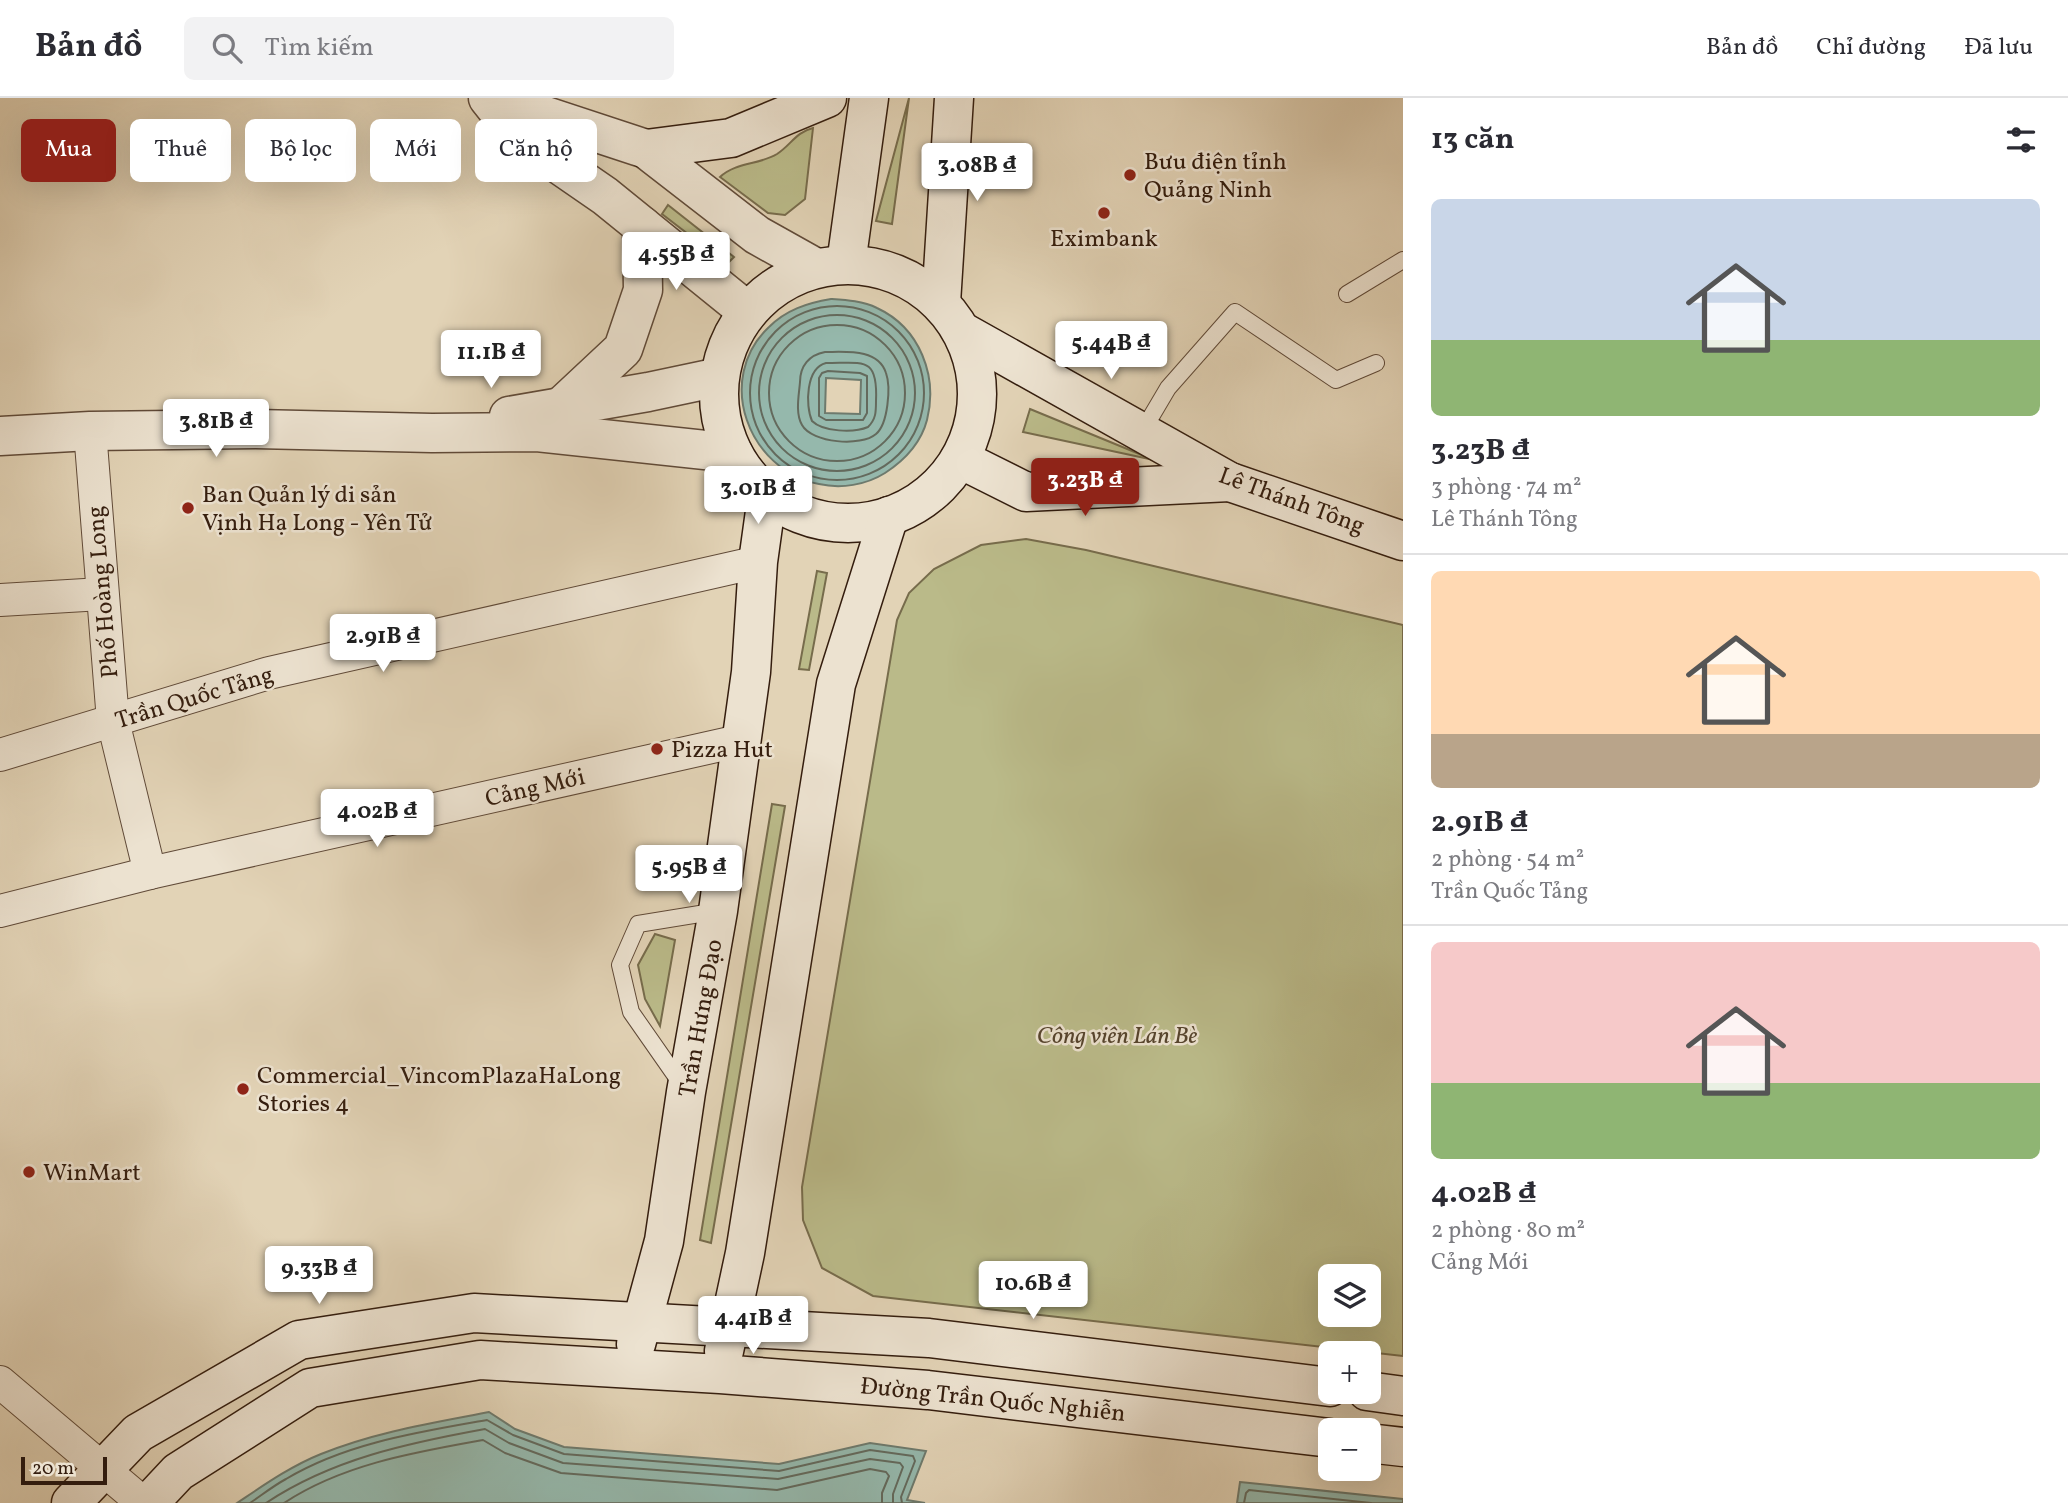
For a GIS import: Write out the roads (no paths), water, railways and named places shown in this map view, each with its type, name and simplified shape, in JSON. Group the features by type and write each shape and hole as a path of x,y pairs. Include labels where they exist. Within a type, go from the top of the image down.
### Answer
{"main road":[{"path":"489,98 646,149 757,235 831,266"},
{"path":"489,98 518,135 605,196 747,312"},
{"path":"646,149 731,138 827,98"},
{"path":"831,266 869,98"},
{"path":"831,266 790,278 747,312 734,331 724,354 719,377 718,403 723,429 733,453 744,472 766,497 793,511 831,522 860,522 889,516 918,503 942,484 960,459 972,431 978,406 978,381 972,356 952,318 954,98"},
{"path":"561,407 623,349 643,290 642,226"},
{"name":"Lê Thánh Tông","path":"831,266 873,267 898,274 921,286 952,318 1230,482 1403,541"},
{"path":"432,433 648,393 719,377"},
{"path":"0,436 90,431 256,429 432,433 537,432 733,453"},
{"path":"960,459 1026,492 1230,482"},
{"name":"Trần Hưng Đạo","path":"629,1369 664,1241 686,1092 718,911 751,672 758,562 766,497"},
{"path":"720,1374 747,1240 836,684 889,516"},
{"name":"Đường Trần Quốc Nghiễn","path":"71,1503 138,1433 299,1340 474,1312 929,1338 1318,1386"},
{"name":"Đường Trần Quốc Nghiễn","path":"149,1503 178,1472 310,1388 480,1360 928,1390 1318,1437"},
{"path":"1381,1393 1403,1396"},
{"path":"1381,1444 1403,1447"}],"street":[{"name":"Phố Hoàng Long","path":"90,431 113,721 150,873"},
{"name":"Trần Quốc Tảng","path":"0,755 270,673 758,562"},
{"path":"0,600 102,594"},
{"name":"Cảng Mới","path":"0,911 150,873 743,740"},
{"path":"0,1382 142,1503"}],"lane":[{"path":"1347,294 1403,260"},
{"path":"1142,432 1168,388 1234,312 1336,380 1376,363"},
{"path":"686,1092 631,1012 620,965 638,924 718,911"}],"water":[{"path":"831,299 860,302 892,317 915,341 927,370 930,387 927,420 916,443 905,457 885,473 853,485 819,484 794,475 774,461 757,442 747,420 742,396 744,372 752,348 769,327 805,305","holes":["826,378 861,380 860,414 825,413"]},
{"path":"489,1412 515,1429 564,1447 779,1464 870,1443 926,1451 907,1500 925,1503 237,1503 299,1464 341,1446 404,1429"},
{"path":"1240,1482 1403,1499 1403,1503 1237,1503"}],"place":[{"name":"Bưu điện tỉnh Quảng Ninh","path":"1130,175"},
{"name":"Eximbank","path":"1104,213"},
{"name":"Ban Quản lý di sản Vịnh Hạ Long - Yên Tử","path":"188,508"},
{"name":"Pizza Hut","path":"657,749"},
{"name":"Commercial_VincomPlazaHaLong Stories 4","path":"243,1089"},
{"name":"WinMart","path":"29,1172"}],"park label":[{"name":"Công viên Lán Bè","path":"1117,1035"}]}
